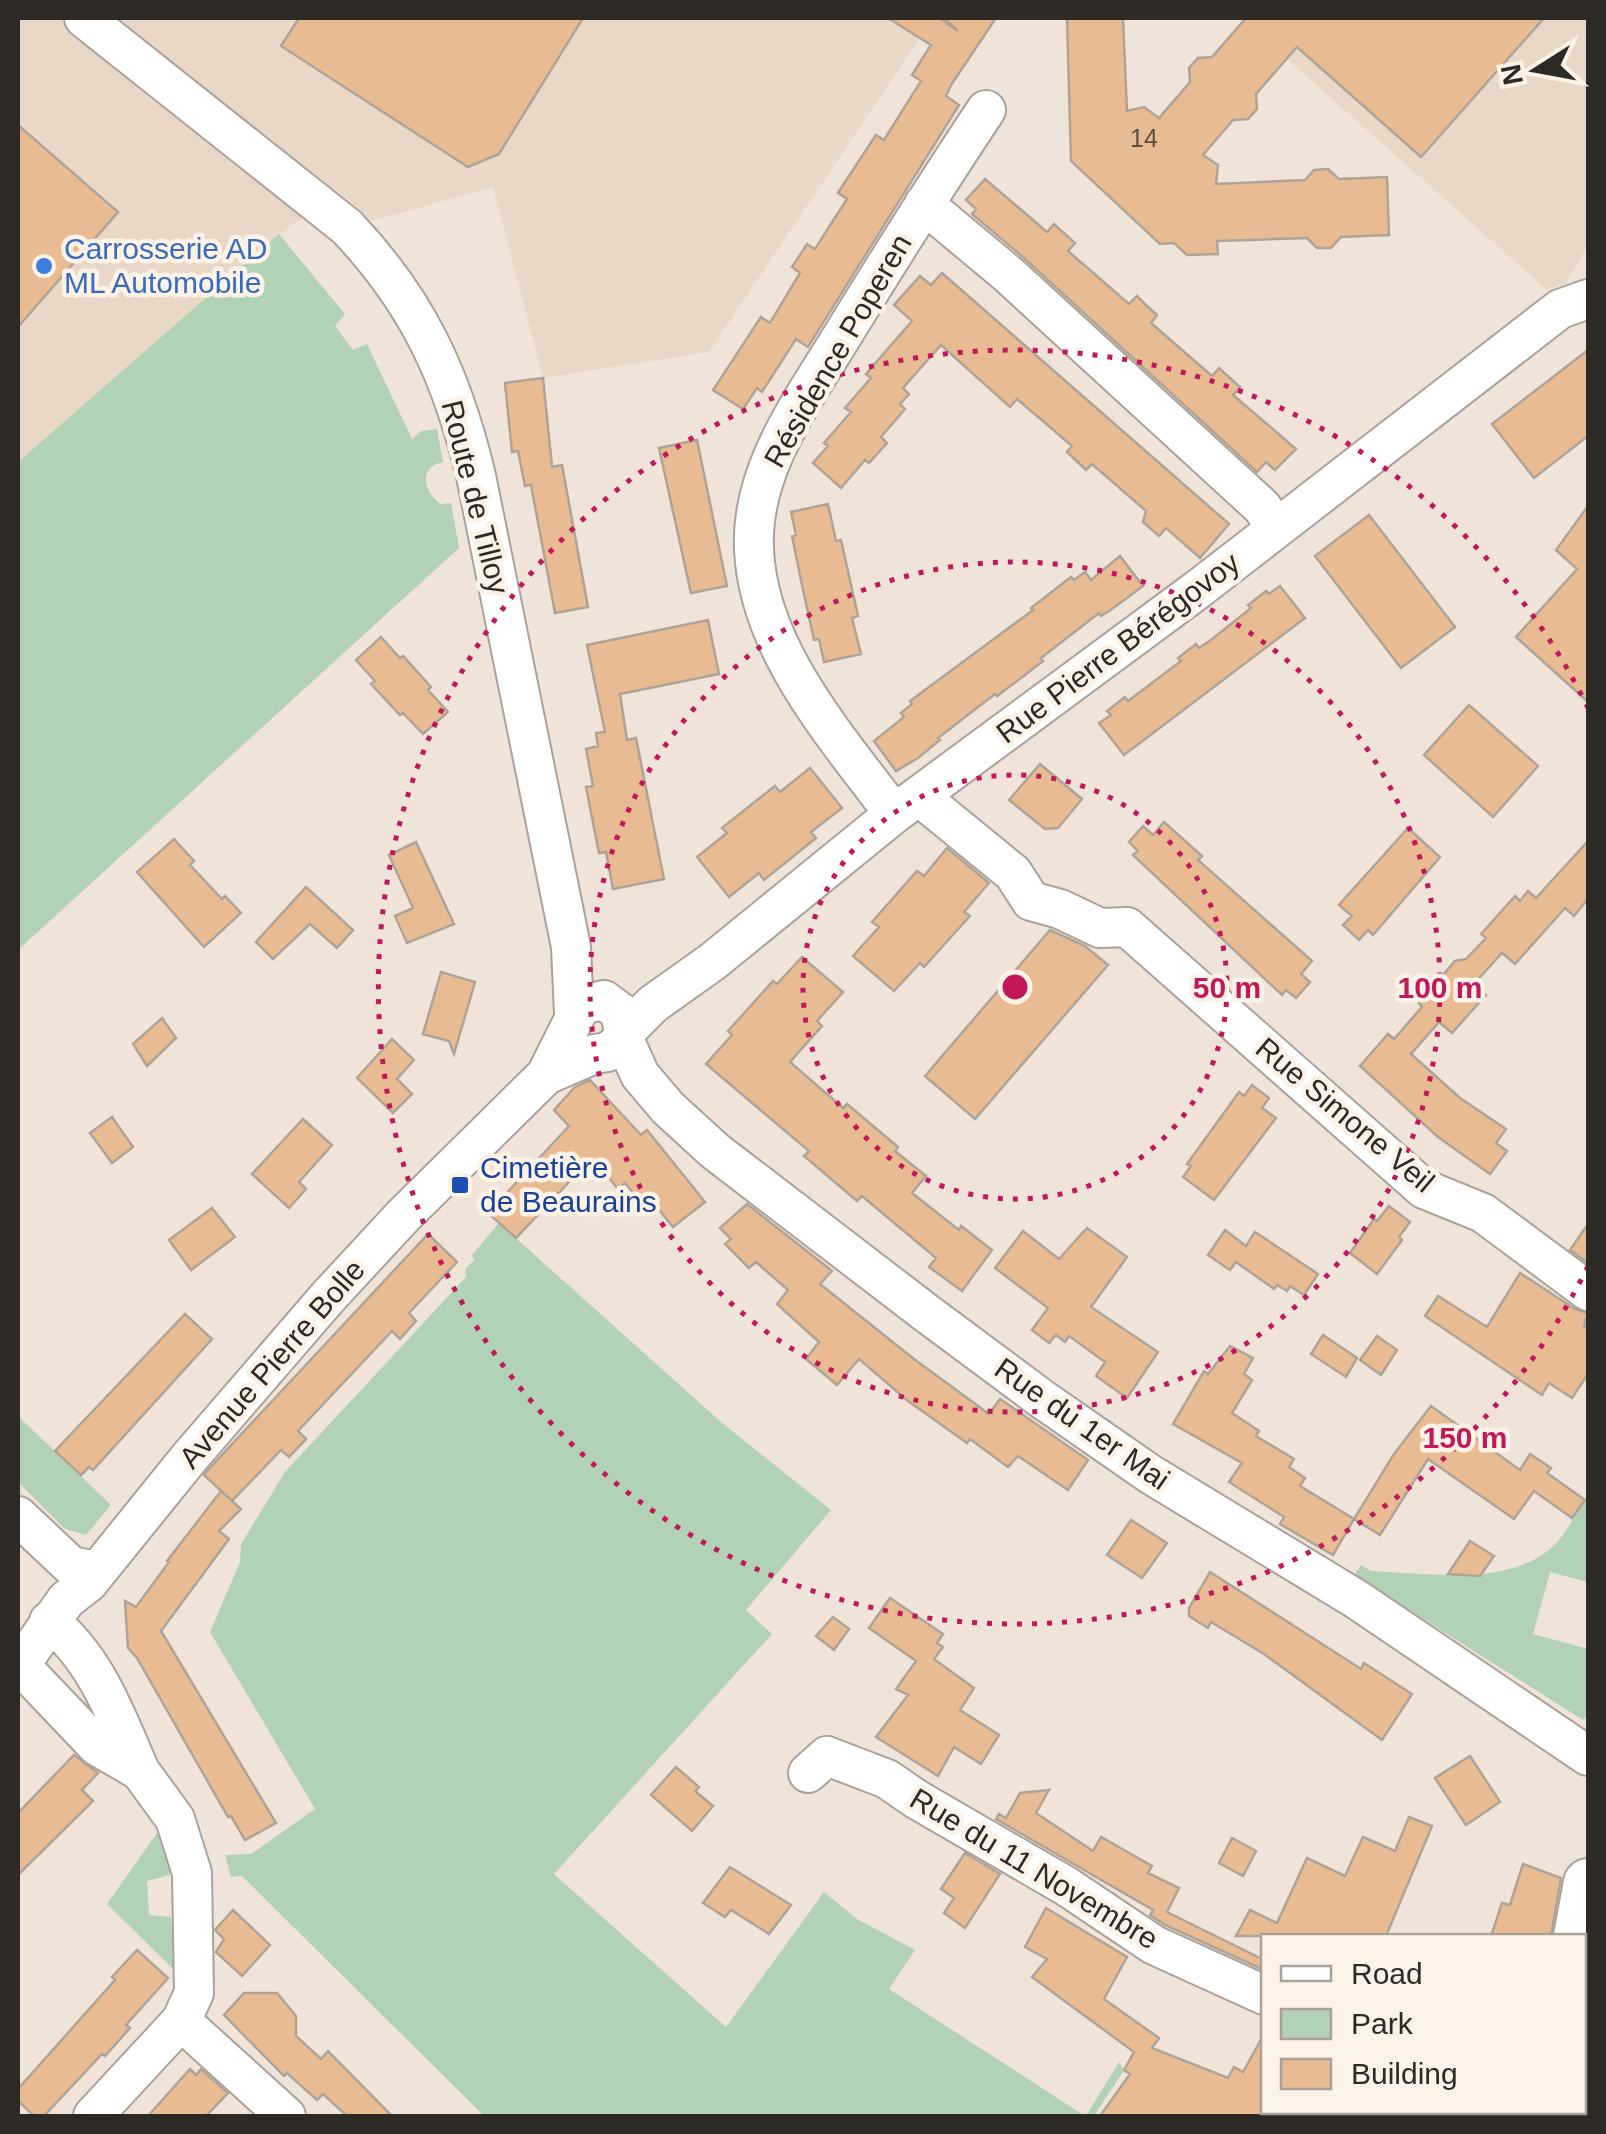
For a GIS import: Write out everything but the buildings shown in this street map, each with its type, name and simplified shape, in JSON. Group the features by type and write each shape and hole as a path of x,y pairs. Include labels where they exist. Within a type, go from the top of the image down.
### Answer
{"street":[{"name":"Route de Tilloy","path":"84,18 346,227 380,263 427,332 458,412 476,476 571,947 600,1024"},
{"name":"Résidence Poperen","path":"907,806 793,671 772,627 753,548 760,492 774,453 924,204 986,110"},
{"path":"924,204 1009,275 1262,507 1276,528"},
{"name":"Rue Pierre Bérégovoy","path":"600,1024 652,1004 712,962 907,806 1560,309 1588,299"},
{"name":"Rue Simone Veil","path":"907,806 1014,873 1031,901 1060,909 1100,928 1127,927 1424,1189 1483,1213 1588,1291"},
{"name":"Avenue Pierre Bolle","path":"22,1679 92,1577 328,1297 403,1216 600,1024"},
{"name":"Rue du 1er Mai","path":"600,1024 668,1108 715,1152 939,1323 1150,1474 1356,1599 1588,1756"},
{"path":"18,1516 72,1566 92,1577"},
{"path":"58,1629 110,1700 140,1770 176,1819 192,1873 194,1994 181,2021 93,2116"},
{"path":"22,1679 97,1746 140,1770"},
{"name":"Rue du 11 Novembre","path":"808,1773 827,1756 887,1778 1066,1886 1154,1945 1261,1994"},
{"path":"181,2021 286,2116"}],"shaded area":[{"path":"18,18 933,18 709,352 543,378 493,187 372,221 336,189 18,462"},
{"path":"1241,18 1588,18 1588,245 1566,283 1547,290"}],"green space":[{"path":"279,234 345,314 335,326 353,350 367,344 412,439 421,431 437,429 443,462 429,469 427,487 440,504 451,503 459,548 18,950 18,462"},
{"path":"499,1223 721,1422 831,1510 746,1610 772,1634 554,1874 726,2027 824,1892 857,1919 915,1950 889,1989 1085,2116 484,2116 242,1876 231,1877 225,1855 251,1854 315,1809 210,1632 240,1562 241,1544 285,1472 466,1277 465,1269 474,1260 472,1255"},
{"path":"18,1416 111,1505 86,1535 65,1529 18,1482"},
{"path":"1585,1500 1588,1582 1550,1572 1533,1634 1588,1649 1588,1716 1583,1720 1379,1591 1352,1579 1361,1565 1371,1571 1445,1575 1496,1572 1520,1566 1559,1540"},
{"path":"157,1833 166,1846 170,1875 147,1881 149,1915 171,1917 174,1970 107,1904"},
{"path":"1119,2062 1124,2070 1094,2116 1086,2116"}],"place":[{"name":"Carrosserie AD ML Automobile","path":"44,266"},
{"name":"Cimetière de Beaurains","path":"460,1185"}]}
